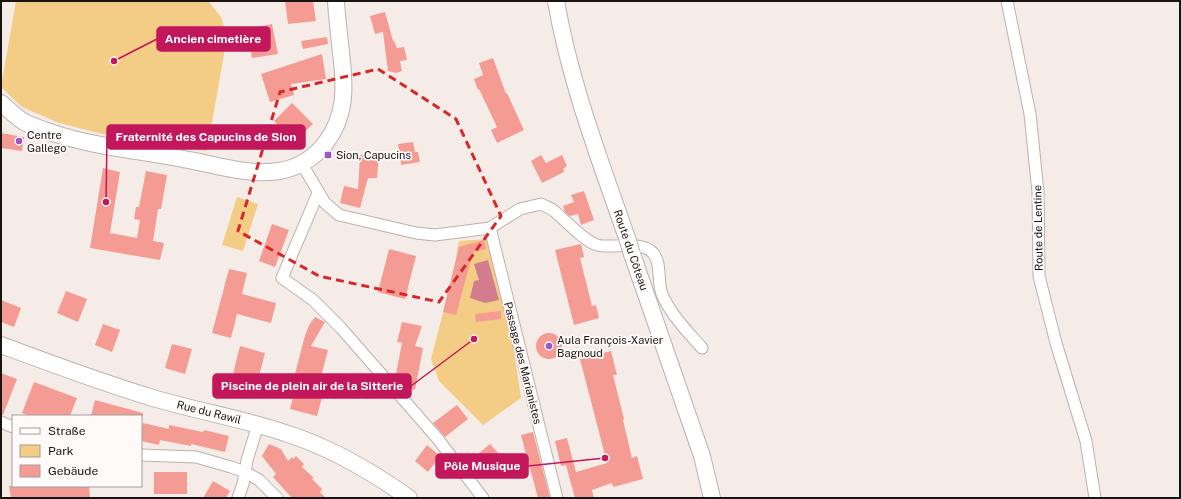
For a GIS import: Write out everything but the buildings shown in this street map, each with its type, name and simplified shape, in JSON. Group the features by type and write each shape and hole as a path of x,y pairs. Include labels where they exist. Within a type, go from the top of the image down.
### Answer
{"street":[{"path":"1,103 24,122 77,140 113,148 173,157 234,169 264,172 286,169 302,164 314,156 323,146 337,124 342,110 344,80 336,1"},
{"name":"Route du Côteau","path":"556,1 563,36 580,99 702,456 712,498"},
{"name":"Route de Lentine","path":"1007,1 1030,114 1038,192 1039,276 1056,343 1086,441 1095,498"},
{"path":"302,164 325,203 339,215 416,233 435,234 490,228 520,209 541,204 554,211 572,228 595,245 634,246 643,247 652,251 656,257 662,293 666,302 682,325 702,348"},
{"path":"318,193 282,278 313,300 341,328 437,438 483,498"},
{"name":"Passage des Marianistes","path":"490,228 557,498"},
{"name":"Rue du Rawil","path":"1,345 82,375 151,398 258,424 301,438 334,453 372,474 409,498"},
{"path":"238,498 245,472 246,460 258,424"},
{"path":"142,455 196,457 219,463 245,472 259,480 277,498"}],"highlighted area":[{"path":"378,69 456,119 501,216 439,302 319,276 238,231 280,92"}],"green space":[{"path":"16,1 209,2 221,17 227,37 207,151 115,137 59,123 22,107 1,87"},
{"path":"237,197 258,204 243,251 222,245"},
{"path":"488,239 509,318 521,398 483,425 439,381 431,359 454,271 459,241"}],"shaded area":[{"path":"488,260 499,300 485,303 470,298 474,281 479,280 474,264"}],"place":[{"name":"Ancien cimetière","path":"114,61"},
{"name":"Centre Gallego","path":"19,141"},
{"name":"Sion, Capucins","path":"328,155"},
{"name":"Fraternité des Capucins de Sion","path":"106,202"},
{"name":"Piscine de plein air de la Sitterie","path":"474,339"},
{"name":"Aula François-Xavier Bagnoud","path":"549,346"},
{"name":"Pôle Musique","path":"605,458"}]}
